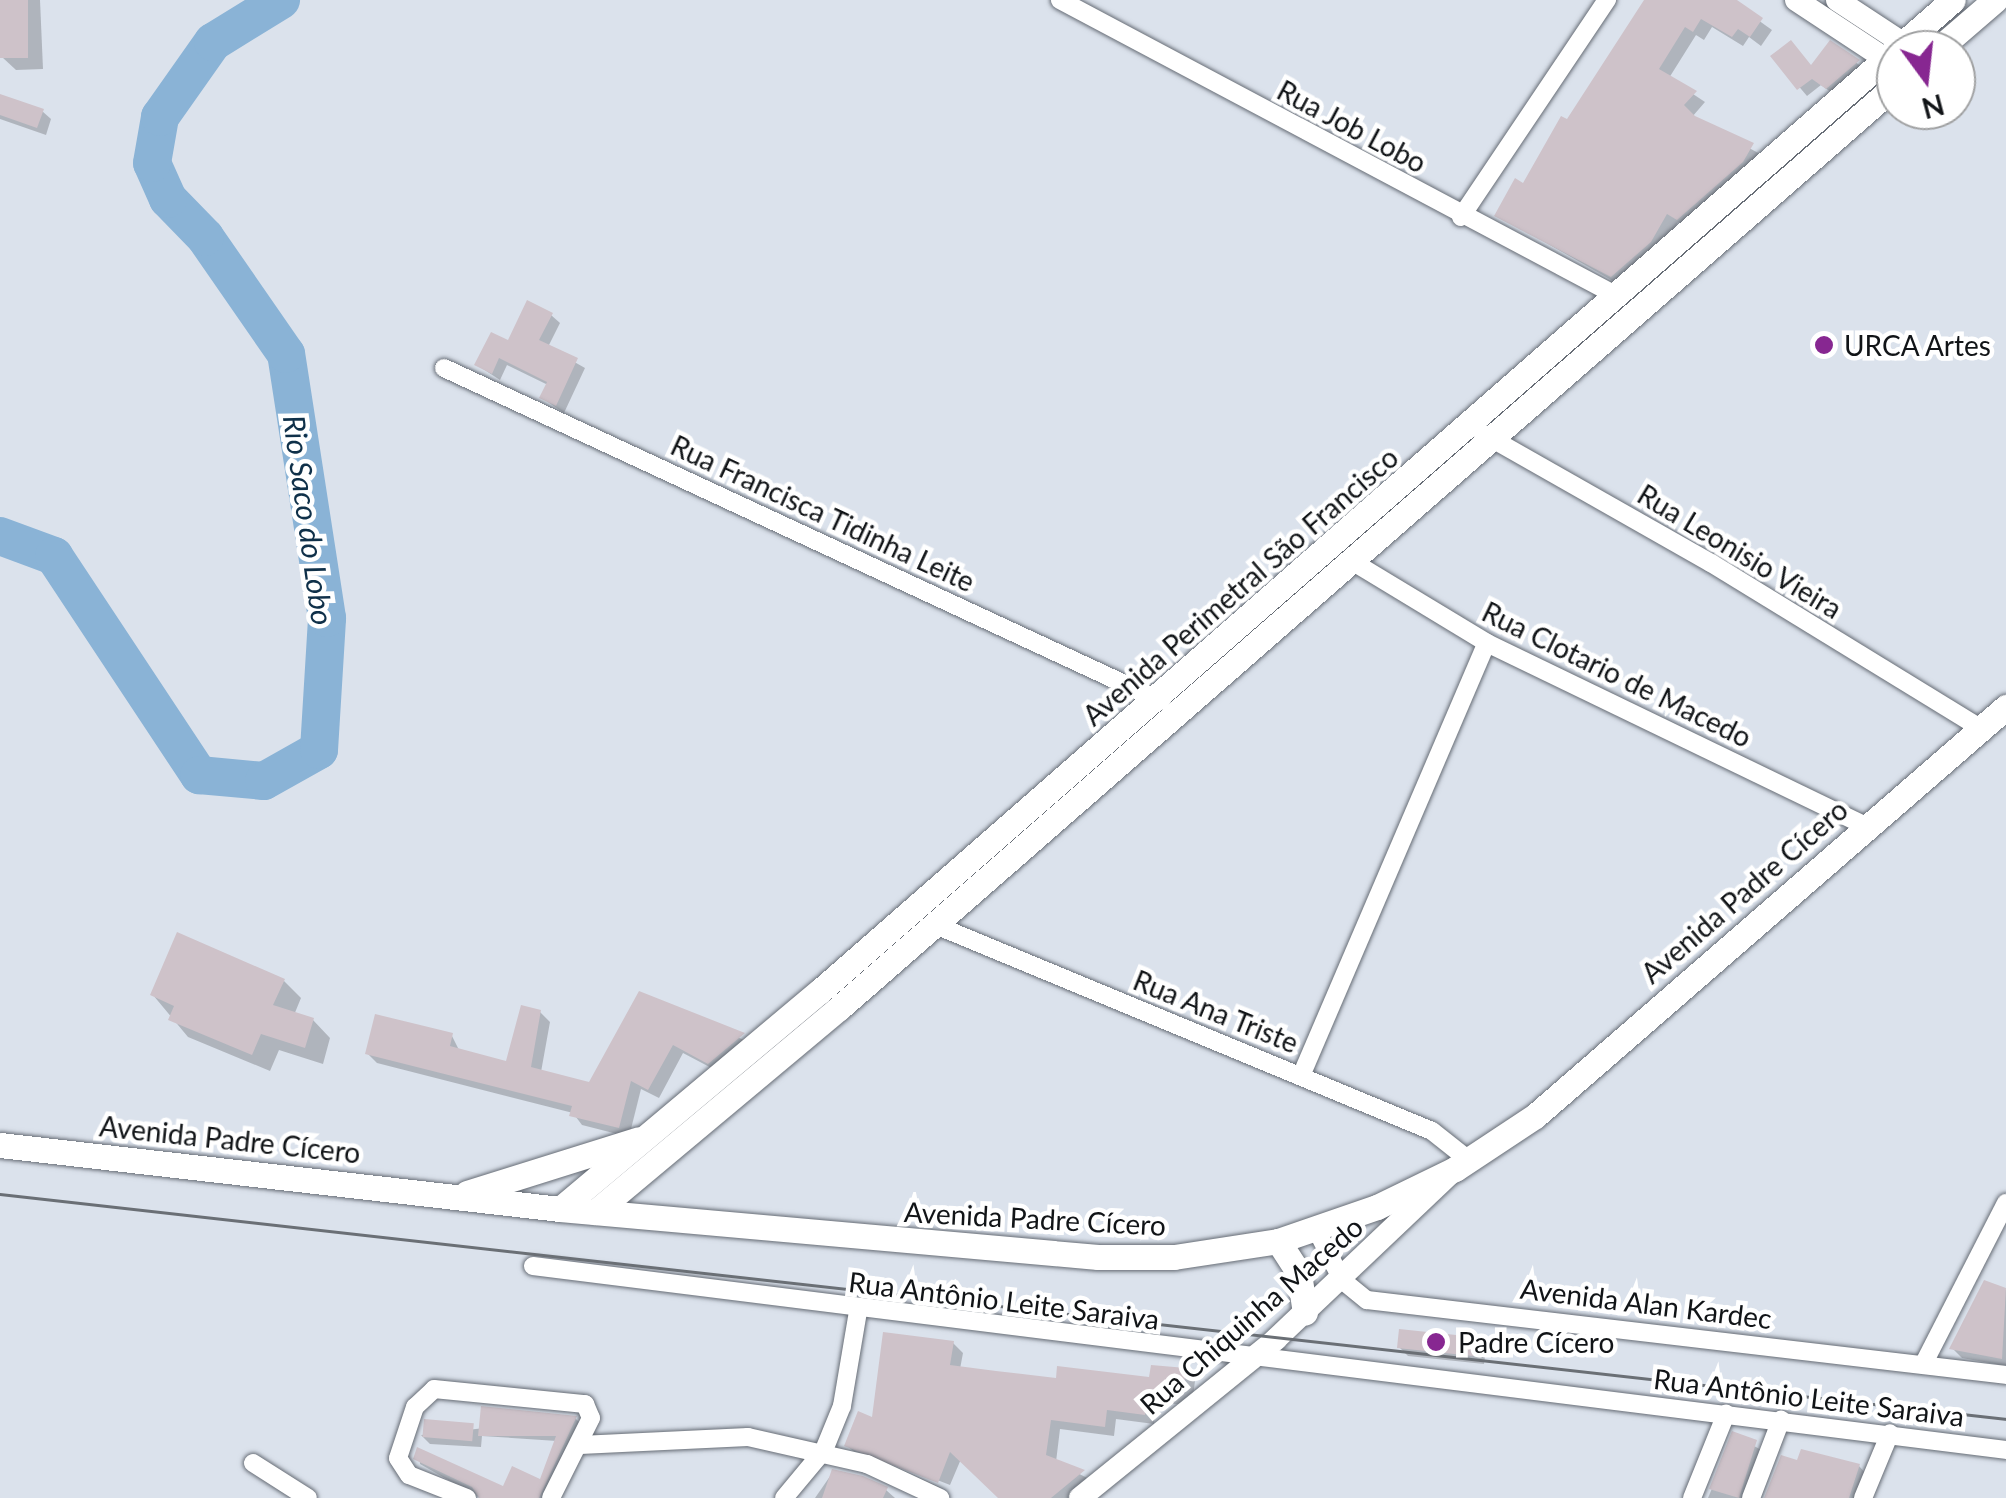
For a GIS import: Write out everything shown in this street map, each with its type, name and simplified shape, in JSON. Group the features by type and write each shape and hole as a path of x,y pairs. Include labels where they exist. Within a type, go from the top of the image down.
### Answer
{"main road":[{"name":"Avenida Perimetral São Francisco","path":"1923,30 1952,0"},
{"path":"1960,30 1995,0"},
{"name":"Avenida Perimetral São Francisco","path":"560,1209 649,1136 933,924 1167,705 1350,560 1619,297 1876,75"},
{"name":"Avenida Perimetral São Francisco","path":"595,1212 830,1000 1481,431 1876,102"},
{"name":"Avenida Padre Cícero","path":"0,1145 560,1209 1098,1257 1174,1257 1278,1241 1318,1230 1462,1165 1594,1069 1865,826 2006,707"},
{"path":"458,1196 649,1136"},
{"path":"1278,1241 1299,1272 1304,1313"}],"street":[{"name":"Rua Job Lobo","path":"1060,0 1619,297"},
{"path":"1461,216 1608,0"},
{"path":"1796,0 1876,43"},
{"path":"1837,0 1876,35"},
{"name":"Rua Francisca Tidinha Leite","path":"444,368 1167,705"},
{"name":"Rua Leonisio Vieira","path":"1481,431 1711,562 1980,728"},
{"name":"Rua Clotario de Macedo","path":"1350,560 1488,643 1865,826"},
{"path":"1302,1076 1488,643"},
{"name":"Rua Ana Triste","path":"933,924 1432,1131 1462,1165"},
{"name":"Rua Chiquinha Macedo","path":"1080,1498 1253,1358 1342,1280 1462,1165"},
{"path":"1924,1363 2006,1203"},
{"path":"1318,1230 1342,1280"},
{"name":"Rua Antônio Leite Saraiva","path":"533,1266 858,1311 2006,1450"},
{"name":"Avenida Alan Kardec","path":"1342,1280 1367,1300 2006,1375"},
{"path":"784,1498 824,1450 846,1392 858,1311"},
{"path":"467,1498 410,1475 397,1447 415,1407 434,1389 585,1404 591,1418 551,1498"},
{"path":"1692,1498 1726,1414"},
{"path":"1751,1498 1781,1420"},
{"path":"1863,1498 1890,1433"},
{"path":"580,1445 748,1437 824,1450 940,1498"},
{"path":"253,1463 308,1498"}],"building":[{"path":"0,0 28,0 28,58 0,58"},
{"path":"1644,0 1737,0 1763,18 1750,37 1738,29 1732,37 1701,19 1693,32 1685,27 1659,69 1697,91 1684,105 1695,116 1754,143 1743,162 1677,220 1667,214 1651,242 1611,277 1494,216 1515,178 1523,183 1561,116 1567,119"},
{"path":"1791,40 1811,65 1830,40 1860,60 1826,89 1812,79 1797,90 1770,56"},
{"path":"0,94 44,109 37,128 0,115"},
{"path":"527,300 553,313 539,340 578,358 556,406 539,398 547,382 499,358 492,374 474,365 491,332 508,340"},
{"path":"177,932 285,979 273,1005 314,1018 305,1048 261,1034 252,1055 168,1020 174,1006 150,995"},
{"path":"639,991 745,1033 708,1064 673,1045 648,1090 631,1081 619,1128 569,1116 572,1106 365,1054 375,1014 453,1033 450,1046 506,1061 521,1005 541,1010 531,1067 589,1082"},
{"path":"1984,1280 2006,1288 2002,1359 1949,1349"},
{"path":"1399,1329 1478,1337 1476,1356 1397,1348"},
{"path":"883,1332 954,1341 950,1365 996,1371 1056,1378 1057,1366 1149,1377 1151,1365 1186,1368 1183,1395 1147,1395 1145,1415 1107,1410 1105,1427 1051,1420 1046,1455 1085,1470 1051,1498 998,1498 950,1452 938,1483 844,1446 858,1411 872,1417"},
{"path":"481,1406 577,1416 539,1498 479,1498 472,1487 413,1459 417,1447 503,1486 512,1466 540,1479 556,1436 478,1436"},
{"path":"424,1419 474,1423 472,1441 422,1437"},
{"path":"1732,1431 1757,1440 1739,1498 1709,1489"},
{"path":"1801,1449 1860,1464 1849,1498 1764,1498 1781,1455 1797,1460"},
{"path":"832,1469 888,1487 883,1498 822,1498"}],"waterway":[{"name":"Rio Saco do Lobo","path":"0,536 54,556 199,775 264,781 319,750 327,618 286,354 205,237 168,199 152,163 160,117 213,42 281,0"}],"tram line":[{"path":"0,1194 2006,1419"}],"place":[{"name":"URCA Artes","path":"1824,345"},
{"name":"Padre Cícero","path":"1436,1342"}]}
